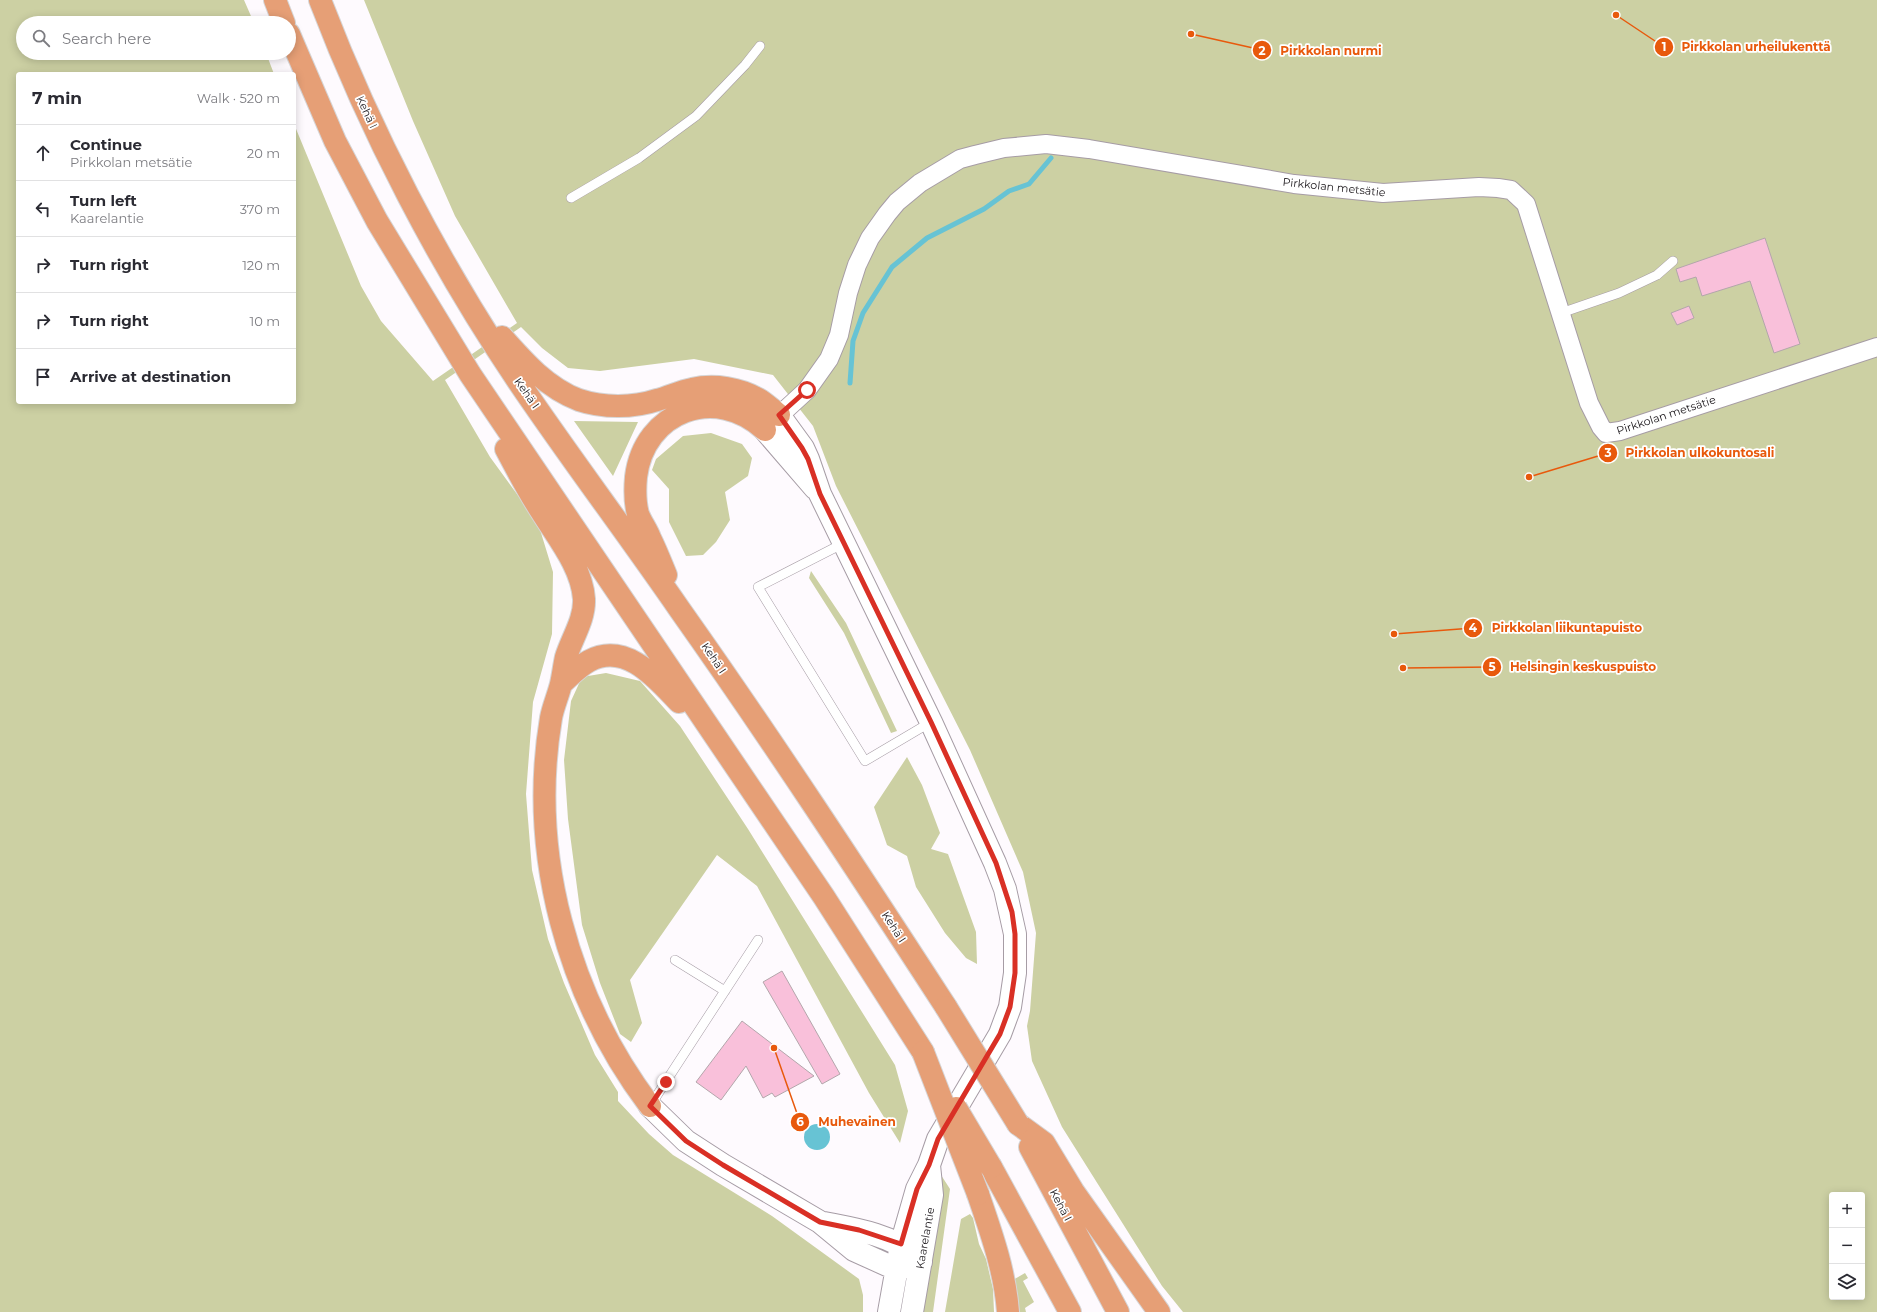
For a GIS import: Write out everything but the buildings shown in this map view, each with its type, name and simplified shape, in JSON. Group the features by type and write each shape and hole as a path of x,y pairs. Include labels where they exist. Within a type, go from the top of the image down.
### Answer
{"highway":[{"path":"275,0 281,16"},
{"name":"Kehä I","path":"320,0 338,46 372,123 412,201 465,297 517,379 618,524 680,609 862,877 946,1007 1018,1124 1118,1312"},
{"path":"296,50 335,141 366,201 470,374 824,897 923,1052 991,1167 1070,1312"},
{"path":"465,297 530,368 555,387 580,400 624,406 658,400 693,388 721,387 742,392 760,400 772,423"},
{"path":"470,374 519,475 565,549 580,581 584,600 582,616 566,658 561,684 551,718 545,783 547,854 557,911 577,972 603,1033 630,1080 650,1106"},
{"path":"680,609 638,513 636,477 641,454 649,439 670,418 684,411 701,407 718,406 734,410 754,420 772,423"},
{"path":"561,684 579,668 591,660 604,656 619,656 635,661 657,679 721,744"},
{"path":"923,1052 994,1239 1008,1312"},
{"path":"1018,1124 1044,1143 1073,1191 1159,1312"}],"main road":[{"name":"Kaarelantie","path":"772,423 806,453 820,494 845,542 931,722 996,863 1005,889 1015,934 1016,961 1010,1007 1000,1034 938,1139 929,1165 917,1189 901,1244 889,1312"},
{"path":"650,1106 686,1141 723,1165 820,1222 854,1250 896,1269 921,1262"},
{"name":"Kaarelantie","path":"912,1312 932,1195 929,1165"},
{"path":"820,1222 859,1230 901,1244 921,1262"}],"street":[{"name":"Pirkkolan metsätie","path":"772,423 807,390 829,359 839,335 848,293 857,265 877,226 897,202 920,183 960,159 989,151 1024,145 1046,144 1089,149 1294,184 1383,193 1479,187 1510,190 1526,204 1562,312 1589,404 1601,427 1606,433 1620,431 1803,369 1877,347"}],"lane":[{"path":"571,198 639,158 696,116 745,65 760,46"},
{"path":"1562,312 1619,294 1657,275 1673,261"},
{"path":"845,542 758,588 865,761 931,722"},
{"path":"650,1106 758,940"},
{"path":"675,960 725,991"}],"green space":[{"path":"0,0 244,0 251,16 16,16 16,60 269,60 273,72 16,72 16,404 296,404 296,129 361,286 381,321 433,381 517,323 455,216 413,121 364,0 1877,0 1877,1312 1183,1312 1162,1286 1062,1127 1032,1061 1027,1026 1030,1011 1036,933 1023,872 970,750 836,486 813,426 773,375 694,359 600,371 568,368 542,348 521,327 445,380 490,457 538,523 553,572 552,634 533,702 526,794 532,870 548,939 564,983 595,1055 618,1092 618,1101 649,1134 673,1155 772,1216 859,1279 863,1295 863,1312 0,1312"},
{"path":"574,421 638,422 613,476"},
{"path":"711,433 742,444 752,458 748,476 725,492 730,520 716,542 703,555 686,556 669,522 669,489 652,470 656,459 683,436"},
{"path":"811,571 846,623 897,731 891,733 844,633 809,578"},
{"path":"606,673 640,681 680,726 748,829 895,1065 908,1111 900,1143 869,1093 757,886 717,855 630,980 642,1023 631,1042 620,1034 600,983 582,925 568,819 564,760 571,701 582,677"},
{"path":"907,757 922,785 940,833 931,849 948,854 976,932 977,964 966,958 945,933 916,887 907,856 887,845 874,807"},
{"path":"941,1175 950,1189 933,1312 919,1312"},
{"path":"970,1214 973,1218 979,1244 986,1259 993,1289 994,1312 945,1312 961,1219"},
{"path":"1025,1273 1028,1278 1023,1281 1034,1302 1025,1308 1026,1312 1018,1312 1013,1280"}],"water":[{"path":"817,1124 827,1127 830,1137 827,1147 817,1150 807,1147 804,1137 807,1127"}],"waterway":[{"path":"850,383 853,341 863,313 892,267 927,238 984,209 1009,191 1029,184 1051,158"}],"place":[{"name":"Pirkkolan urheilukenttä","path":"1616,15"},
{"name":"Pirkkolan nurmi","path":"1191,34"},
{"name":"Pirkkolan ulkokuntosali","path":"1529,477"},
{"name":"Pirkkolan liikuntapuisto","path":"1394,634"},
{"name":"Helsingin keskuspuisto","path":"1403,668"},
{"name":"Muhevainen","path":"774,1048"}],"route":[{"path":"666,1082 650,1106 686,1141 723,1165 820,1222 859,1230 901,1244 917,1189 929,1165 938,1139 1000,1034 1010,1007 1015,973 1015,934 1012,912 996,863 931,722 845,542 820,494 808,459 779,415 807,390"}]}
